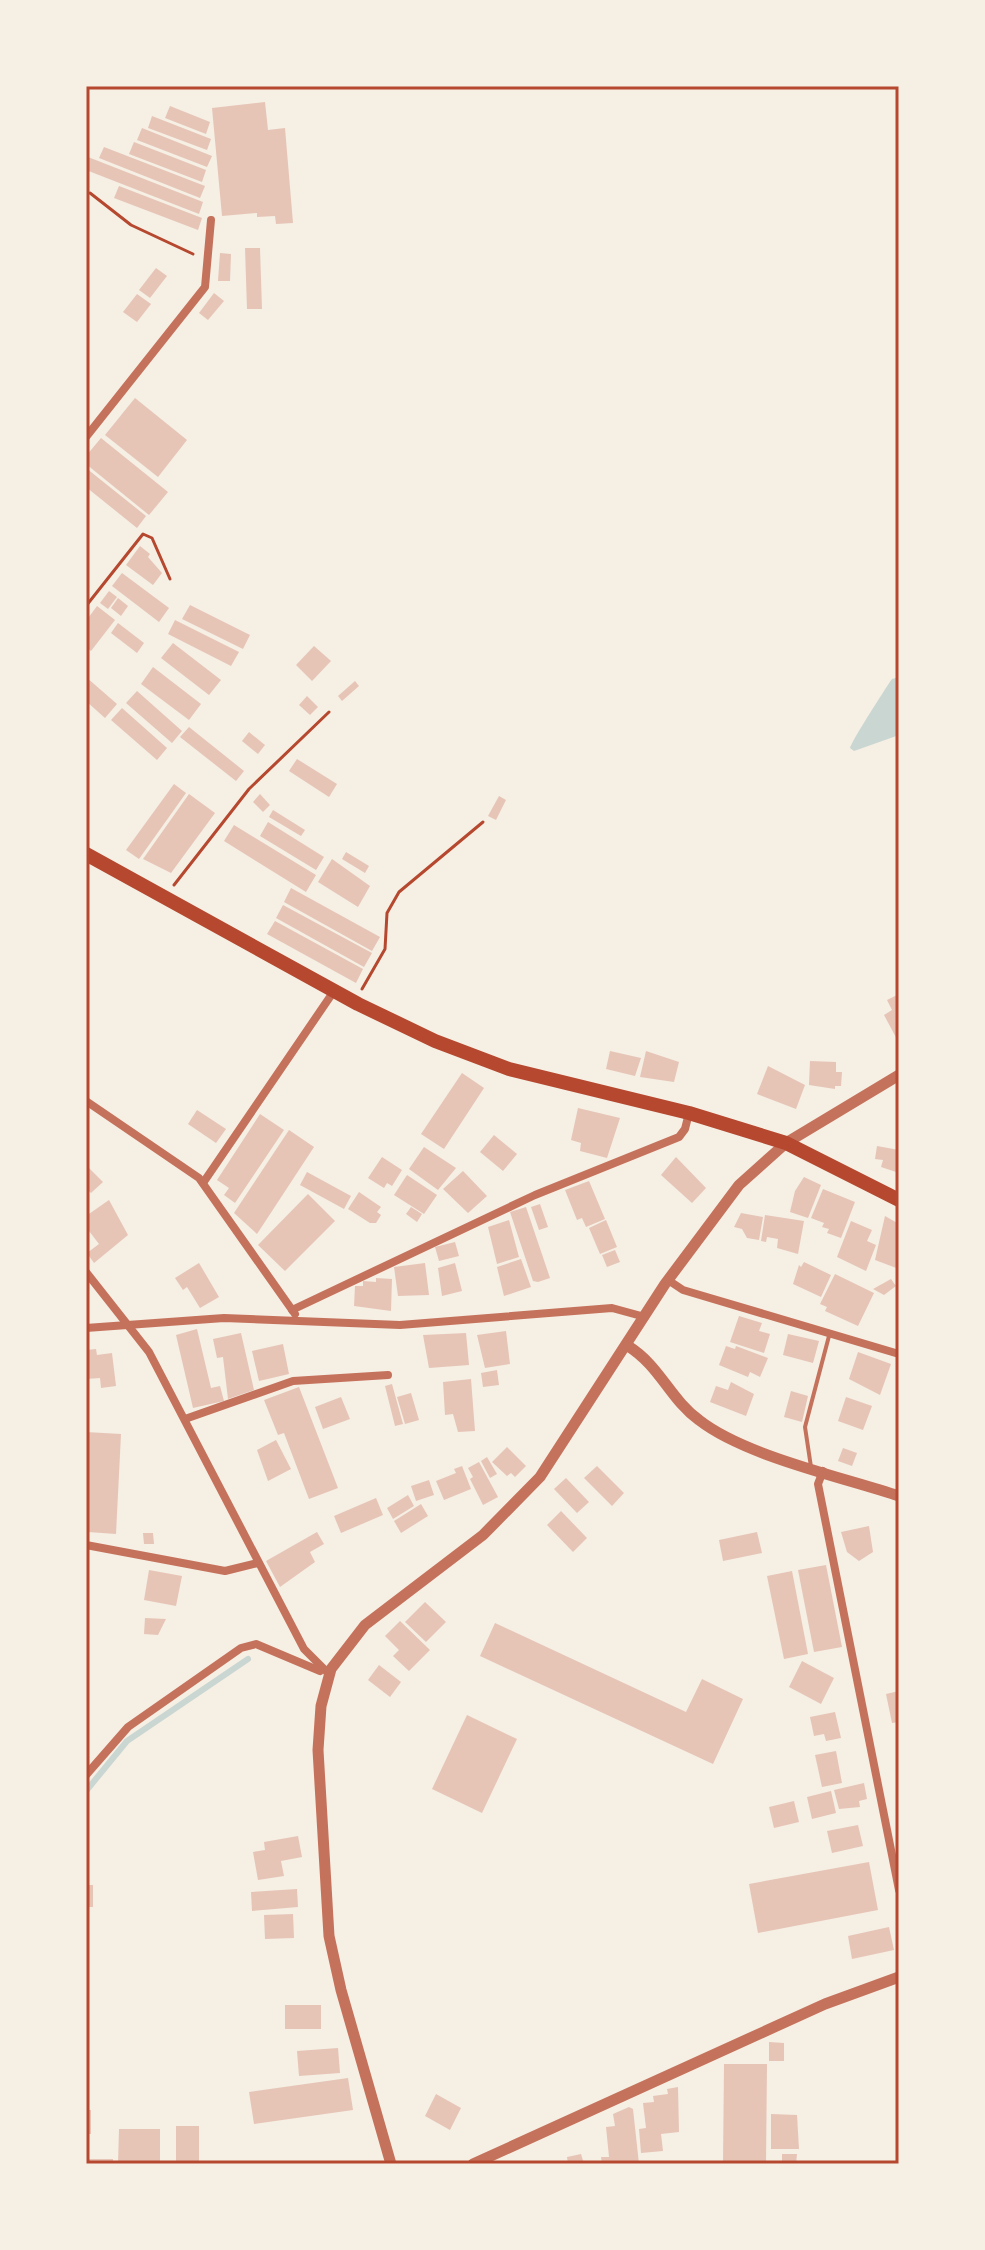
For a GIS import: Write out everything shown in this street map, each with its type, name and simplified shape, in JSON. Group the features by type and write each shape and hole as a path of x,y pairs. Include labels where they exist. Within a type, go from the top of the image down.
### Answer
{"main road":[{"path":"86,854 334,991 435,1041 509,1069 689,1113 786,1143 899,1200"}],"street":[{"path":"86,437 205,287 211,220"},
{"path":"203,1183 334,991"},
{"path":"391,2164 329,1936 318,1750 321,1706 329,1674 339,1655 365,1625 483,1535 522,1497 557,1454 668,1280 725,1200 786,1143 899,1075"},
{"path":"86,1101 203,1183 300,1321"},
{"path":"292,1310 535,1195 679,1137 683,1134 689,1113"},
{"path":"86,1272 149,1352 304,1649 329,1674"},
{"path":"668,1280 683,1290 899,1354"},
{"path":"86,1328 224,1318 400,1325 612,1308 645,1317"},
{"path":"628,1346 649,1360 698,1420 752,1448 899,1496"},
{"path":"185,1419 293,1381 388,1375"},
{"path":"817,1469 899,1890"},
{"path":"86,1545 225,1571 258,1563"},
{"path":"86,1775 128,1727 241,1648 256,1644 329,1674"},
{"path":"473,2164 825,2004 899,1977"}],"lane":[{"path":"817,1469 805,1427 829,1333"}],"path":[{"path":"90,193 131,225 209,260"},
{"path":"86,606 143,534 152,538 170,579"},
{"path":"164,898 249,789 329,712"},
{"path":"354,1001 381,958 387,913 399,892 483,822"}],"shaded area":[{"path":"899,677 899,735 854,751 850,748 862,726 892,679"}],"building":[{"path":"265,102 268,130 285,128 293,223 276,224 275,216 257,217 257,213 222,216 212,108"},
{"path":"170,106 210,122 206,134 165,118"},
{"path":"152,116 211,139 207,150 148,128"},
{"path":"142,128 212,156 207,167 137,140"},
{"path":"134,142 206,170 202,182 129,154"},
{"path":"104,147 205,186 200,198 99,158"},
{"path":"88,157 203,202 199,214 86,170"},
{"path":"119,186 202,218 198,230 114,198"},
{"path":"245,248 260,248 262,309 247,309"},
{"path":"220,253 231,254 230,281 218,281"},
{"path":"156,268 167,276 150,298 139,290"},
{"path":"214,293 224,301 208,320 199,313"},
{"path":"137,294 151,304 137,322 123,312"},
{"path":"135,398 187,440 158,477 105,435"},
{"path":"101,438 168,492 149,515 86,464 86,456"},
{"path":"86,468 146,516 137,528 86,487"},
{"path":"140,546 150,554 148,557 162,573 153,585 126,565"},
{"path":"122,573 169,608 159,622 112,586"},
{"path":"109,591 117,597 108,609 100,603"},
{"path":"118,598 128,606 121,616 111,608"},
{"path":"190,605 250,635 243,649 182,619"},
{"path":"97,606 115,620 91,651 86,647 86,621"},
{"path":"175,620 239,652 231,666 168,634"},
{"path":"118,623 144,643 137,653 111,633"},
{"path":"173,643 221,680 209,695 161,658"},
{"path":"314,646 331,661 312,681 296,665"},
{"path":"153,667 201,704 189,720 141,684"},
{"path":"86,677 117,704 105,718 86,701"},
{"path":"355,681 359,686 342,701 338,696"},
{"path":"137,691 182,731 172,743 126,703"},
{"path":"307,696 318,707 310,715 299,705"},
{"path":"122,708 167,748 157,760 111,720"},
{"path":"189,727 244,771 236,781 180,737"},
{"path":"249,732 265,745 258,754 242,741"},
{"path":"297,759 337,784 329,797 289,771"},
{"path":"174,784 186,793 139,859 126,850"},
{"path":"189,794 215,813 171,873 143,859"},
{"path":"260,794 270,805 263,812 253,802"},
{"path":"499,796 506,800 496,820 488,816"},
{"path":"273,810 305,830 301,836 269,817"},
{"path":"268,822 324,857 316,870 260,836"},
{"path":"234,825 316,875 306,892 224,841"},
{"path":"346,852 369,866 365,873 342,859"},
{"path":"332,859 370,886 358,907 318,882"},
{"path":"291,888 380,937 372,951 284,902"},
{"path":"283,905 372,953 364,967 276,918"},
{"path":"275,921 363,969 356,983 267,934"},
{"path":"899,994 899,1043 884,1015 892,1010 887,1000"},
{"path":"610,1051 641,1058 635,1076 606,1069"},
{"path":"646,1051 679,1062 674,1082 640,1077"},
{"path":"810,1061 836,1062 836,1072 842,1072 841,1086 835,1086 835,1089 809,1085"},
{"path":"768,1066 805,1085 796,1109 757,1094"},
{"path":"462,1073 484,1088 444,1149 421,1134"},
{"path":"578,1108 620,1118 607,1158 580,1151 581,1143 571,1140"},
{"path":"197,1110 226,1129 216,1143 188,1124"},
{"path":"260,1114 284,1130 235,1203 224,1195 229,1188 217,1180"},
{"path":"289,1130 314,1147 257,1234 234,1213"},
{"path":"494,1135 517,1154 503,1171 480,1152"},
{"path":"877,1146 899,1150 899,1173 881,1167 883,1160 875,1159"},
{"path":"424,1147 456,1168 438,1190 409,1169"},
{"path":"382,1157 402,1170 392,1186 387,1183 384,1188 368,1178"},
{"path":"676,1157 706,1188 692,1203 661,1175"},
{"path":"86,1165 103,1182 91,1193 86,1189"},
{"path":"463,1171 487,1196 468,1213 443,1189"},
{"path":"307,1172 351,1196 344,1209 300,1185"},
{"path":"407,1175 437,1195 424,1214 394,1195"},
{"path":"804,1177 821,1185 808,1218 790,1212 795,1191"},
{"path":"589,1181 605,1219 586,1227 582,1218 577,1220 565,1190"},
{"path":"823,1189 855,1202 841,1238 827,1233 829,1229 822,1227 824,1223 811,1218"},
{"path":"359,1192 381,1207 376,1223 370,1223 348,1209"},
{"path":"308,1194 335,1221 285,1271 258,1245"},
{"path":"109,1200 128,1235 94,1263 87,1253 99,1244 86,1227 86,1216"},
{"path":"540,1204 548,1227 539,1230 531,1207"},
{"path":"411,1207 422,1214 417,1222 406,1214"},
{"path":"526,1207 550,1278 538,1282 533,1281 510,1212"},
{"path":"741,1213 763,1217 759,1240 747,1238 742,1229 734,1227"},
{"path":"765,1215 804,1221 798,1254 777,1248 778,1239 767,1237 766,1242 761,1241"},
{"path":"885,1216 899,1224 899,1269 875,1260"},
{"path":"509,1220 519,1257 497,1264 488,1227"},
{"path":"606,1220 617,1247 600,1254 589,1228"},
{"path":"851,1221 872,1230 867,1241 876,1245 866,1271 837,1257"},
{"path":"455,1242 459,1256 439,1261 435,1247"},
{"path":"615,1250 620,1262 607,1267 602,1255"},
{"path":"521,1259 531,1287 504,1296 497,1267"},
{"path":"804,1262 831,1275 821,1297 793,1284 799,1265 801,1267"},
{"path":"199,1263 219,1297 200,1308 187,1287 183,1290 175,1278"},
{"path":"425,1263 429,1295 398,1296 394,1267"},
{"path":"455,1263 462,1291 442,1296 438,1268"},
{"path":"835,1274 874,1293 858,1326 825,1311 827,1307 820,1304"},
{"path":"376,1278 392,1279 391,1311 354,1306 355,1286 363,1286 363,1281 376,1282"},
{"path":"891,1279 896,1286 884,1295 873,1289"},
{"path":"739,1316 762,1323 759,1331 770,1334 764,1353 730,1342"},
{"path":"197,1329 211,1388 220,1386 224,1401 193,1408 176,1335"},
{"path":"506,1331 510,1364 485,1368 477,1335"},
{"path":"241,1333 254,1390 228,1399 223,1357 217,1358 213,1339"},
{"path":"466,1333 469,1365 429,1368 423,1335"},
{"path":"788,1334 819,1341 813,1363 783,1355"},
{"path":"283,1344 289,1374 259,1381 252,1351"},
{"path":"726,1346 735,1349 736,1346 768,1358 760,1377 750,1372 748,1377 719,1365"},
{"path":"96,1349 97,1355 112,1353 116,1386 101,1388 100,1378 86,1379 86,1350"},
{"path":"858,1352 891,1364 880,1395 849,1379"},
{"path":"497,1370 499,1385 483,1387 481,1373"},
{"path":"471,1379 475,1431 458,1432 453,1414 445,1415 443,1382"},
{"path":"731,1382 754,1394 746,1416 710,1402 716,1386 728,1390"},
{"path":"392,1384 403,1424 395,1426 385,1386"},
{"path":"299,1387 338,1488 309,1499 284,1433 278,1435 264,1400"},
{"path":"791,1391 808,1396 802,1422 784,1417"},
{"path":"411,1393 419,1420 405,1424 397,1397"},
{"path":"341,1397 350,1419 323,1429 315,1407"},
{"path":"846,1397 872,1406 863,1430 838,1421"},
{"path":"86,1432 121,1434 116,1534 88,1532"},
{"path":"276,1440 291,1469 268,1481 257,1450"},
{"path":"507,1447 526,1466 515,1477 511,1473 507,1476 492,1462"},
{"path":"843,1448 857,1453 852,1466 838,1461"},
{"path":"487,1457 497,1474 490,1478 481,1461"},
{"path":"479,1462 498,1497 483,1505 468,1468"},
{"path":"462,1466 471,1489 444,1500 436,1481 456,1473 454,1469"},
{"path":"597,1466 624,1493 612,1506 584,1478"},
{"path":"566,1478 589,1502 577,1513 554,1489"},
{"path":"429,1480 434,1495 416,1501 411,1486"},
{"path":"408,1495 414,1506 393,1519 387,1508"},
{"path":"376,1498 383,1515 341,1533 334,1516"},
{"path":"421,1504 428,1516 401,1533 394,1521"},
{"path":"561,1511 587,1538 573,1552 547,1525"},
{"path":"869,1526 873,1552 859,1561 847,1552 841,1532"},
{"path":"317,1532 324,1544 310,1552 315,1562 280,1587 266,1561"},
{"path":"757,1532 762,1553 723,1561 719,1540"},
{"path":"143,1533 153,1533 154,1544 144,1544"},
{"path":"826,1565 842,1647 814,1652 798,1570"},
{"path":"149,1570 182,1576 176,1606 144,1600"},
{"path":"792,1571 808,1654 784,1659 767,1576"},
{"path":"425,1602 446,1622 426,1642 405,1622"},
{"path":"145,1618 166,1619 158,1635 144,1634"},
{"path":"400,1621 430,1650 409,1671 393,1656 399,1650 385,1636"},
{"path":"495,1623 686,1712 702,1679 743,1699 713,1764 480,1656"},
{"path":"802,1661 834,1678 821,1704 789,1687"},
{"path":"379,1665 401,1682 390,1697 368,1680"},
{"path":"899,1691 899,1722 892,1723 886,1694"},
{"path":"835,1712 841,1738 826,1741 824,1734 814,1736 810,1717"},
{"path":"467,1715 517,1739 482,1813 432,1789"},
{"path":"836,1751 842,1783 822,1787 815,1755"},
{"path":"864,1783 867,1799 859,1801 860,1807 839,1809 834,1790"},
{"path":"831,1791 836,1813 812,1819 807,1797"},
{"path":"794,1801 799,1822 774,1828 769,1807"},
{"path":"858,1825 863,1846 832,1853 827,1831"},
{"path":"298,1836 302,1857 281,1861 284,1876 258,1880 253,1852 265,1850 264,1842"},
{"path":"869,1862 878,1910 758,1933 749,1884"},
{"path":"86,1885 93,1885 93,1907 86,1907"},
{"path":"297,1889 298,1907 252,1911 251,1892"},
{"path":"293,1914 294,1938 265,1939 264,1915"},
{"path":"889,1927 894,1950 852,1959 848,1936"},
{"path":"285,2005 321,2005 321,2029 285,2029"},
{"path":"769,2042 784,2043 784,2061 769,2061"},
{"path":"338,2048 340,2073 299,2076 297,2051"},
{"path":"724,2064 767,2064 766,2164 723,2164"},
{"path":"348,2078 353,2110 254,2124 249,2092"},
{"path":"678,2087 679,2132 661,2134 663,2151 641,2153 639,2129 646,2128 643,2103 654,2102 653,2096 668,2094 667,2089"},
{"path":"436,2094 461,2108 450,2130 425,2116"},
{"path":"629,2107 633,2109 639,2164 602,2164 601,2157 609,2157 606,2127 615,2126 613,2114"},
{"path":"86,2110 91,2110 91,2134 86,2134"},
{"path":"771,2114 797,2115 799,2149 771,2149"},
{"path":"176,2126 199,2126 199,2164 176,2164"},
{"path":"119,2129 160,2129 160,2164 118,2164"},
{"path":"581,2154 584,2164 568,2164 567,2157"},
{"path":"782,2154 797,2154 796,2164 782,2164"},
{"path":"86,2159 113,2159 113,2164 86,2164"}],"waterway":[{"path":"86,1791 127,1741 248,1659"}]}
